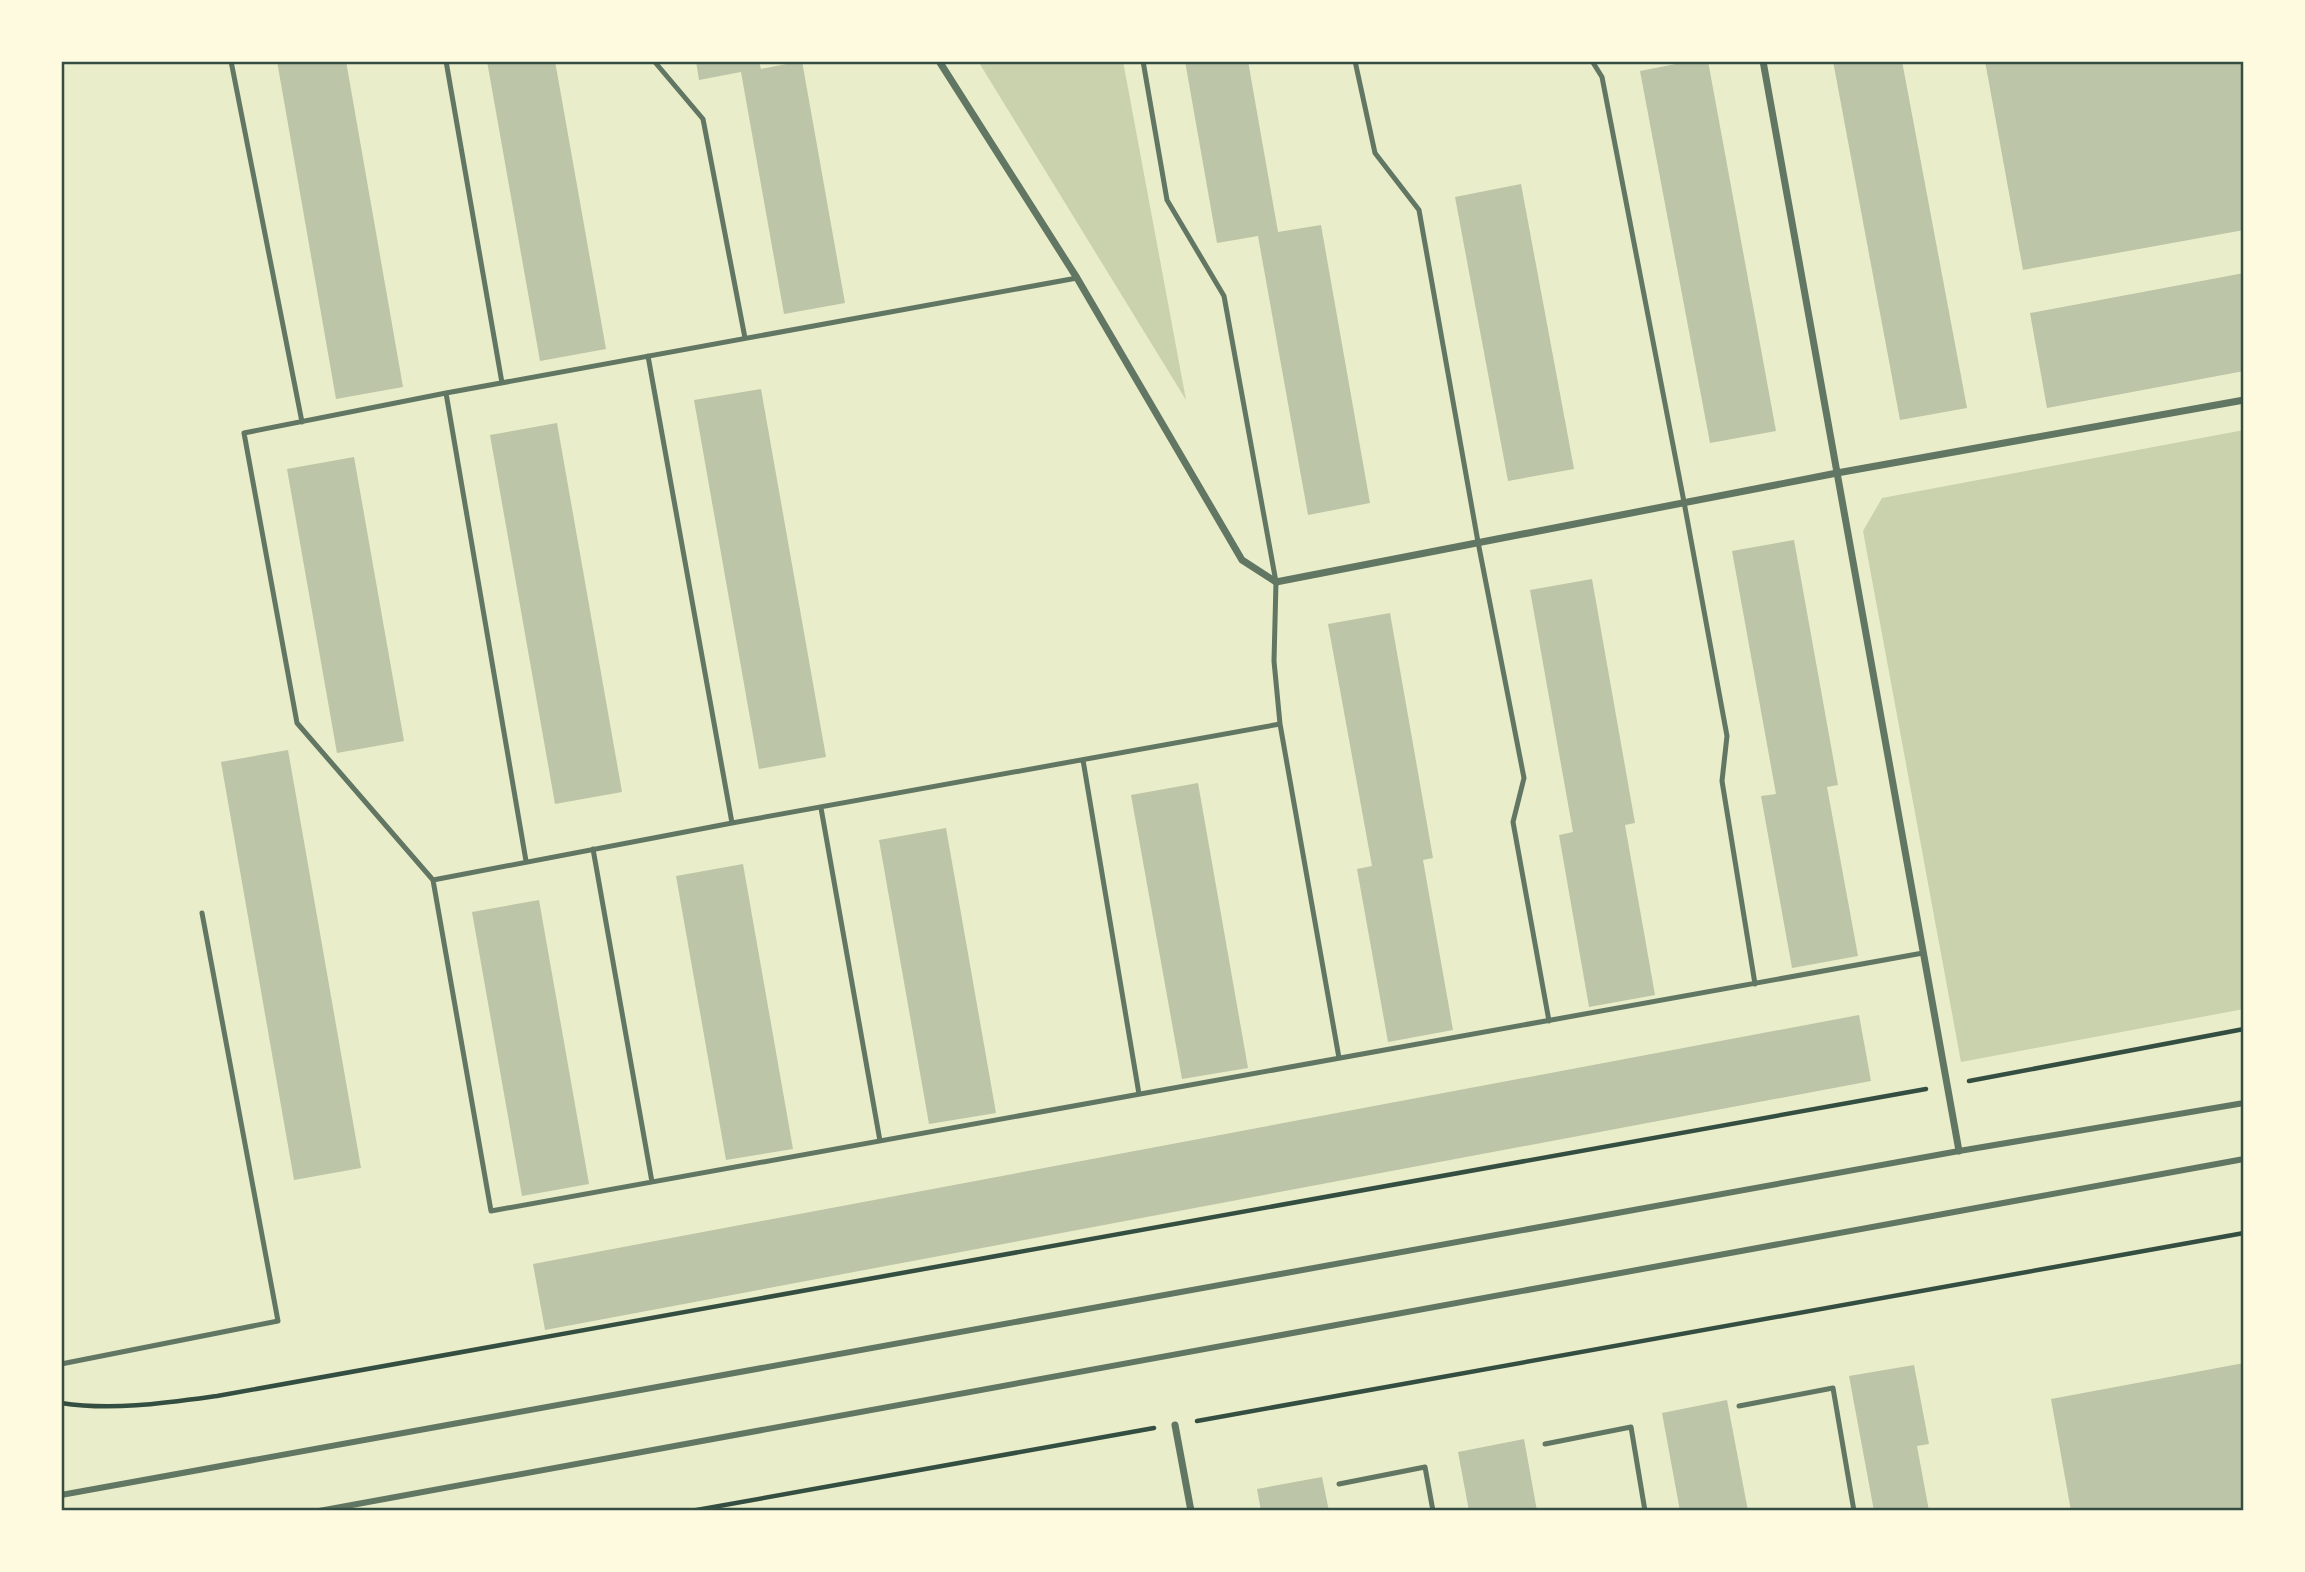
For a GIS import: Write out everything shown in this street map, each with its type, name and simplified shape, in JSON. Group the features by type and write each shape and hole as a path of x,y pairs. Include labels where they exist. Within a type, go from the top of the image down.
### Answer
{"street":[{"path":"939,61 1077,278 1242,560 1276,582 1837,473 2244,400"},
{"path":"1763,61 1959,1151"},
{"path":"61,1495 1959,1151 2244,1103"},
{"path":"318,1511 2244,1159"},
{"path":"1175,1425 1191,1511"}],"lane":[{"path":"231,61 302,422"},
{"path":"446,61 502,383"},
{"path":"654,61 703,119 745,338"},
{"path":"1143,61 1167,200 1224,296 1276,582 1274,661 1280,724 1339,1058"},
{"path":"1355,61 1375,153 1419,210 1478,542 1524,778 1513,822 1549,1020"},
{"path":"1592,61 1602,77 1727,737 1722,781 1755,984"},
{"path":"1077,278 446,393 243,433 297,723 433,880 491,1211 1923,954"},
{"path":"648,356 732,823"},
{"path":"446,393 526,861"},
{"path":"433,880 1280,724"},
{"path":"1083,760 1139,1094"},
{"path":"821,808 880,1141"},
{"path":"593,849 652,1182"},
{"path":"61,1364 278,1321 202,914"},
{"path":"1739,1406 1833,1388 1854,1511"},
{"path":"1545,1444 1631,1427 1645,1511"},
{"path":"1339,1484 1425,1467 1433,1511"}],"path":[{"path":"61,1403 78,1406 160,1404 217,1396 1947,1085 2244,1029"},
{"path":"691,1511 2244,1233"}],"green space":[{"path":"978,61 1123,61 1186,400"},
{"path":"2244,430 2244,1009 1961,1062 1863,531 1882,498"}],"building":[{"path":"277,61 346,61 403,387 336,399"},
{"path":"487,61 555,61 606,349 540,361"},
{"path":"696,61 759,61 761,69 802,61 845,303 784,314 741,72 699,80"},
{"path":"1185,61 1248,61 1278,232 1321,225 1370,503 1308,515 1258,236 1217,243"},
{"path":"1691,61 1708,61 1776,431 1710,443 1640,71"},
{"path":"1833,61 1902,61 1967,408 1900,420"},
{"path":"1985,61 2244,61 2244,230 2023,270"},
{"path":"1521,184 1574,469 1508,481 1455,197"},
{"path":"2244,273 2244,371 2047,408 2030,313"},
{"path":"761,389 826,757 759,769 694,400"},
{"path":"557,423 622,792 555,804 490,435"},
{"path":"354,457 404,741 337,753 287,469"},
{"path":"1794,540 1838,785 1827,787 1858,956 1792,968 1761,796 1776,794 1732,551"},
{"path":"1592,579 1635,823 1625,825 1655,995 1589,1007 1559,835 1573,832 1530,590"},
{"path":"1390,613 1433,858 1423,860 1453,1030 1388,1042 1357,869 1372,866 1328,624"},
{"path":"288,750 361,1168 294,1180 221,762"},
{"path":"1198,783 1248,1068 1182,1079 1131,795"},
{"path":"946,828 996,1113 929,1124 879,840"},
{"path":"743,864 793,1149 726,1160 676,876"},
{"path":"539,900 589,1184 522,1196 472,912"},
{"path":"1859,1015 1871,1081 545,1330 533,1264"},
{"path":"2244,1363 2244,1511 2071,1511 2051,1399"},
{"path":"1914,1365 1929,1444 1917,1446 1929,1511 1874,1511 1849,1376"},
{"path":"1727,1400 1748,1511 1680,1511 1662,1413"},
{"path":"1524,1439 1537,1511 1469,1511 1458,1452"},
{"path":"1322,1477 1329,1511 1261,1511 1257,1489"}]}
